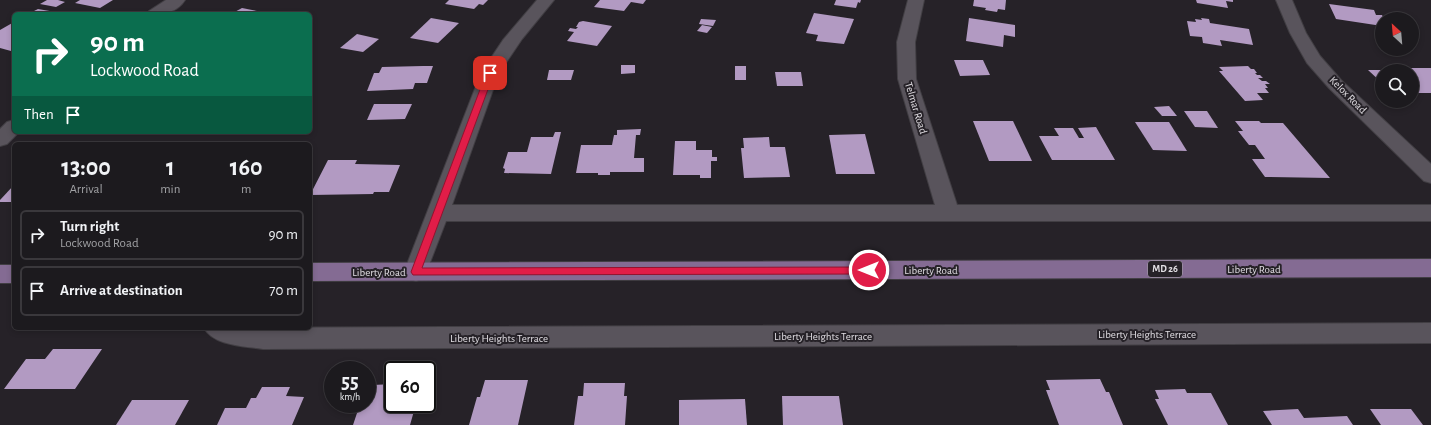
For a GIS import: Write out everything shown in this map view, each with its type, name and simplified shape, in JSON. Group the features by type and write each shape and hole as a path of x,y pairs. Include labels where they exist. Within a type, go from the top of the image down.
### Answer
{"main road":[{"name":"Liberty Road","path":"312,272 1431,268"},
{"path":"0,274 12,274"}],"street":[{"path":"158,12 177,0"},
{"path":"416,272 490,73 502,52 518,31 546,0"},
{"name":"Telmar Road","path":"916,0 906,42 907,79 949,214"},
{"name":"Kelox Road","path":"1284,0 1298,34 1313,59 1335,84 1431,176"},
{"path":"0,140 12,128"},
{"path":"439,213 1431,213"},
{"name":"Liberty Heights Terrace","path":"221,330 228,334 263,339 1431,333"}],"building":[{"path":"47,0 58,0 65,2 56,7 40,4"},
{"path":"80,0 113,0 100,8 75,3"},
{"path":"449,0 488,0 483,5 479,4 474,9 445,4"},
{"path":"600,0 646,0 643,4 631,2 624,11 594,7"},
{"path":"836,0 861,0 860,3 858,2 856,8 834,5"},
{"path":"974,0 1006,0 1005,10 998,9 997,12 985,10 986,8 973,6"},
{"path":"1196,0 1233,0 1233,2 1226,1 1228,8 1197,3"},
{"path":"1329,4 1374,10 1375,12 1375,25 1336,19"},
{"path":"242,8 257,11 256,12 235,12"},
{"path":"38,9 55,12 32,12"},
{"path":"814,13 854,19 844,44 816,41 818,35 806,33"},
{"path":"431,18 459,23 438,43 410,38"},
{"path":"969,18 1015,25 1015,37 1004,35 1003,47 966,41"},
{"path":"1201,18 1209,19 1210,23 1249,29 1253,45 1220,40 1222,46 1203,43 1202,37 1190,36 1187,21 1196,22 1195,19 1202,20"},
{"path":"701,19 716,20 713,26 699,24"},
{"path":"583,21 612,26 597,46 567,41 574,32 568,31 570,28 576,29 579,22"},
{"path":"12,23 11,51 0,48 0,30"},
{"path":"702,25 712,27 707,33 697,31"},
{"path":"357,34 379,39 363,52 340,48"},
{"path":"954,60 983,60 990,75 960,76"},
{"path":"621,65 635,65 635,73 621,74"},
{"path":"433,66 427,83 415,83 413,89 367,91 374,73 379,73 382,67"},
{"path":"735,66 746,66 746,80 735,80"},
{"path":"1248,66 1251,69 1254,69 1257,75 1260,75 1263,78 1258,78 1270,84 1265,84 1268,88 1265,88 1269,93 1257,93 1263,100 1245,101 1219,71 1223,71 1219,67"},
{"path":"1419,68 1431,68 1431,93 1419,93"},
{"path":"549,70 574,70 571,80 547,80"},
{"path":"1368,70 1375,70 1375,76"},
{"path":"775,72 801,72 803,86 777,86"},
{"path":"374,104 412,104 405,119 367,120"},
{"path":"1169,106 1177,116 1162,116 1154,107"},
{"path":"1184,111 1207,111 1218,128 1195,127"},
{"path":"973,121 1013,121 1032,161 989,161"},
{"path":"1235,121 1283,123 1330,178 1265,177 1252,159 1265,159 1255,145 1249,145 1238,131 1243,131"},
{"path":"1135,122 1169,122 1187,151 1153,150"},
{"path":"1096,127 1115,160 1052,160 1039,136 1059,136 1054,128 1073,128 1079,138 1084,138 1078,128"},
{"path":"641,129 640,135 636,135 634,158 644,158 644,172 610,172 610,175 598,175 598,173 576,173 581,145 612,145 614,135 617,135 617,130"},
{"path":"555,132 561,132 551,174 504,173 505,169 503,168 508,152 527,152 531,137 553,137"},
{"path":"865,134 875,174 836,174 829,135"},
{"path":"769,137 770,147 785,147 790,177 744,178 741,148 744,148 743,138"},
{"path":"675,141 696,141 696,150 712,150 712,157 717,157 717,161 711,161 711,178 700,178 700,175 673,175"},
{"path":"328,160 357,160 355,164 400,165 389,192 374,192 373,194 312,195 312,191"},
{"path":"12,187 12,202 0,202 0,200"},
{"path":"53,349 102,349 75,389 4,389 26,359 45,359"},
{"path":"1100,379 1106,392 1109,392 1123,425 1059,425 1046,390 1050,390 1046,380"},
{"path":"485,380 528,380 518,425 469,425 477,397 480,397"},
{"path":"584,383 625,383 624,396 627,396 625,425 574,425 578,396 583,396"},
{"path":"384,384 384,413 413,413 410,425 353,425 357,413 376,413 376,385"},
{"path":"262,387 290,387 286,396 304,397 292,425 217,425 225,408 246,408 251,398 256,398"},
{"path":"1185,389 1187,393 1211,393 1228,425 1168,425 1155,399 1159,399 1155,390"},
{"path":"782,396 839,396 843,425 783,425"},
{"path":"745,399 747,425 679,425 679,400"},
{"path":"132,400 189,400 175,425 116,425"},
{"path":"1298,409 1304,418 1347,416 1353,425 1272,425 1263,411"},
{"path":"1370,409 1411,409 1423,425 1381,425"}],"route":[{"path":"490,73 416,272 869,270"}]}
